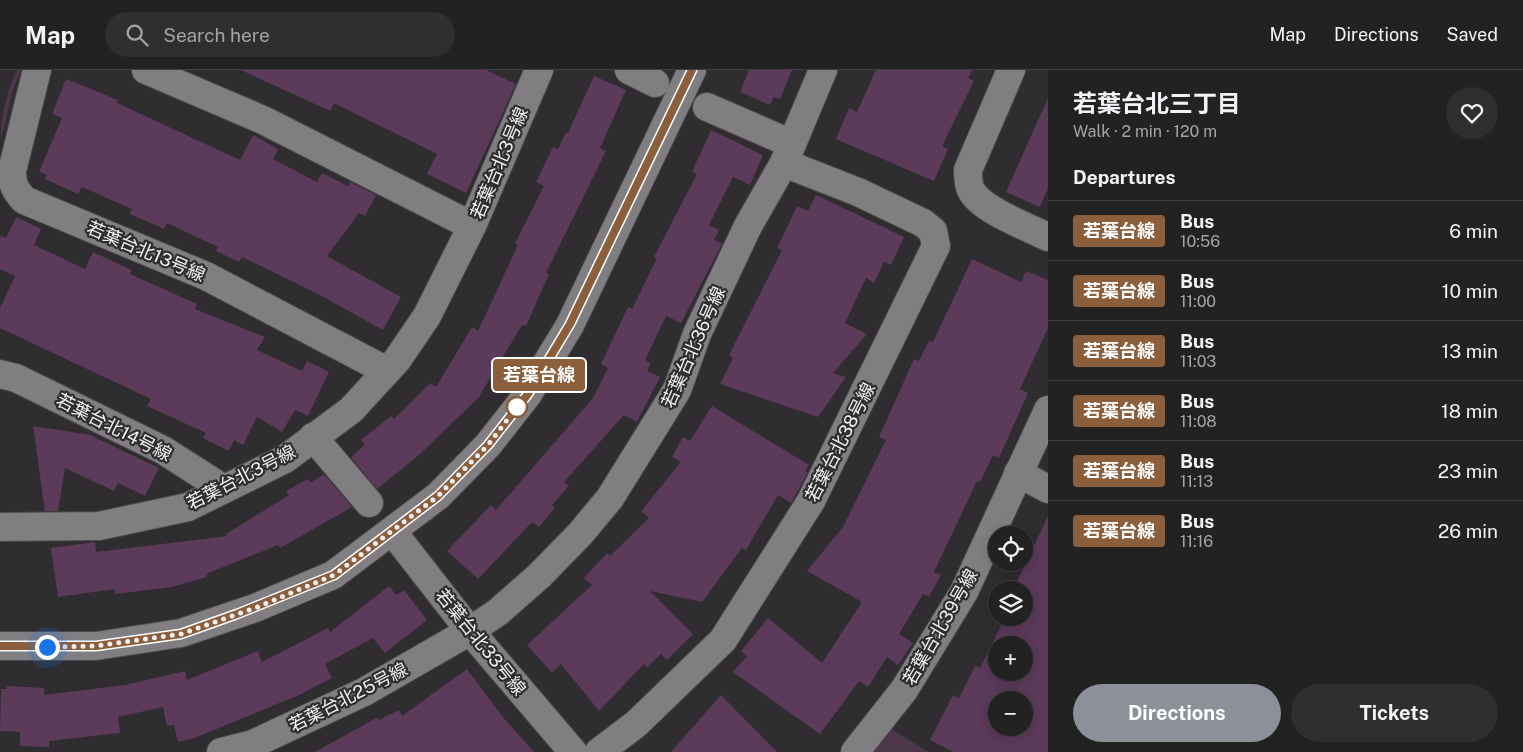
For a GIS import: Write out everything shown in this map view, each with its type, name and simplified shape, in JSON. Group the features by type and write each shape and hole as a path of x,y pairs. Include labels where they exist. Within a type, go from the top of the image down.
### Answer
{"street":[{"name":"若葉台北13号線","path":"37,70 12,171 12,182 15,191 24,200 206,276 387,371"},
{"path":"146,70 263,120 472,226"},
{"name":"若葉台北3号線","path":"0,527 99,526 188,507 285,459 351,410 387,371 427,316 472,226 540,70"},
{"path":"629,70 655,83"},
{"path":"0,646 96,646 181,634 255,608 334,575 438,496 488,445 528,394 570,324 692,70"},
{"name":"若葉台北36号線","path":"470,631 498,612 540,576 580,534 610,498 642,449 677,390 697,334 748,226 788,154 823,70"},
{"path":"1011,70 968,170 969,184 972,192 988,206 1048,237"},
{"name":"若葉台北38号線","path":"599,752 636,724 723,640 811,502 936,246 933,231 923,223 858,192 707,107"},
{"name":"若葉台北14号線","path":"0,374 16,378 163,450 224,489"},
{"name":"若葉台北39号線","path":"854,752 904,690 964,592 1048,410"},
{"path":"313,437 369,503"},
{"path":"1018,473 1048,489"},
{"name":"若葉台北33号線","path":"392,531 470,631 573,752"},
{"name":"若葉台北25号線","path":"221,752 253,744 364,692 470,631"}],"shaded area":[{"path":"21,70 13,90 1,140 3,113 7,96 16,71"},
{"path":"891,729 929,752 871,752"}],"building":[{"path":"241,70 486,70 516,84 466,193 427,174 437,154 334,103 330,111"},
{"path":"749,70 792,70 780,99 774,97 770,105 740,92"},
{"path":"876,70 972,70 968,78 974,81 942,146 948,149 934,181 836,139 849,108 857,112"},
{"path":"594,76 626,90 600,148 606,151 546,273 549,274 526,326 522,325 479,397 419,455 377,489 351,457 365,445 361,440 391,416 394,419 430,383 436,387 472,327 478,331 518,245 515,243 544,186 536,182 553,147 558,149 566,132 568,133"},
{"path":"66,79 118,100 117,103 240,160 253,135 278,149 273,159 317,182 322,173 348,186 350,182 376,195 365,216 359,213 327,256 401,297 383,330 318,294 242,257 239,262 216,251 218,247 167,223 164,229 130,214 132,209 82,187 78,194 45,179 47,175 39,172 62,118 52,114"},
{"path":"1048,98 1048,188 1040,207 1006,192"},
{"path":"711,130 763,155 750,185 733,177 709,225 719,230 714,240 722,244 681,323 666,316 645,360 651,363 647,371 660,377 637,422 624,415 564,482 569,486 552,505 555,508 539,527 532,522 478,579 447,551 491,505 496,510 593,398 608,368 601,364 628,307 632,309 657,258 654,257 697,174 692,172"},
{"path":"816,195 904,237 891,265 884,262 874,283 866,278 845,323 867,334 833,373 846,377 818,417 720,384 733,358 729,355 782,250 777,248 797,206 808,211"},
{"path":"16,217 41,229 34,245 85,269 93,252 132,270 130,274 197,304 195,309 265,337 257,350 302,371 307,361 329,372 308,416 295,410 282,432 257,417 243,445 234,440 229,451 203,438 206,433 147,406 151,399 0,328 0,308 15,276 0,269 0,236 6,238"},
{"path":"972,259 1021,282 1026,271 1048,280 1048,328 1020,389 1028,393 999,458 993,455 980,482 977,481 934,572 941,575 929,597 923,594 899,634 913,643 898,665 887,657 868,687 859,681 820,734 733,672 747,656 741,651 768,618 822,663 862,602 807,571 843,527 886,440 879,437 914,359 919,361 929,341 933,342"},
{"path":"712,406 809,465 805,471 808,472 791,503 778,495 746,550 742,548 702,602 650,591 693,634 667,660 661,654 647,667 644,664 599,711 561,664 552,673 527,645 592,585 584,578 607,553 610,556 649,518 641,511 681,462 672,457 683,437 690,441"},
{"path":"33,426 90,435 159,468 145,496 118,483 114,491 65,468 58,511 45,511"},
{"path":"324,474 352,507 280,548 278,545 206,574 207,577 172,587 115,594 115,589 58,597 51,548 95,542 96,552 228,536 226,534 289,495 286,491 308,479 310,483"},
{"path":"1048,516 1048,752 953,752 930,740 953,695 959,698 975,666 980,668 988,652 988,681 1033,681 1033,636 996,636 1001,626 1033,626 1033,581 1017,581 1022,571 1033,571 1033,548"},
{"path":"389,586 396,595 404,590 427,620 385,653 373,638 325,664 332,678 299,695 195,738 178,742 174,725 167,726 163,707 118,717 120,733 49,741 49,747 20,746 20,732 0,731 1,689 7,689 7,686 44,688 44,695 125,685 185,671 187,680 258,651 262,662 328,628 330,632"},
{"path":"467,669 502,716 534,752 315,752 378,717 379,720 399,710 402,716"},
{"path":"721,695 777,752 671,752"}],"bus line":[{"name":"若葉台線","path":"0,646 96,646 181,634 255,608 334,575 438,496 488,445 528,394 570,324 692,70"}],"route":[{"path":"47,647 96,646 181,634 255,608 334,575 438,496 488,445 517,407"}]}
